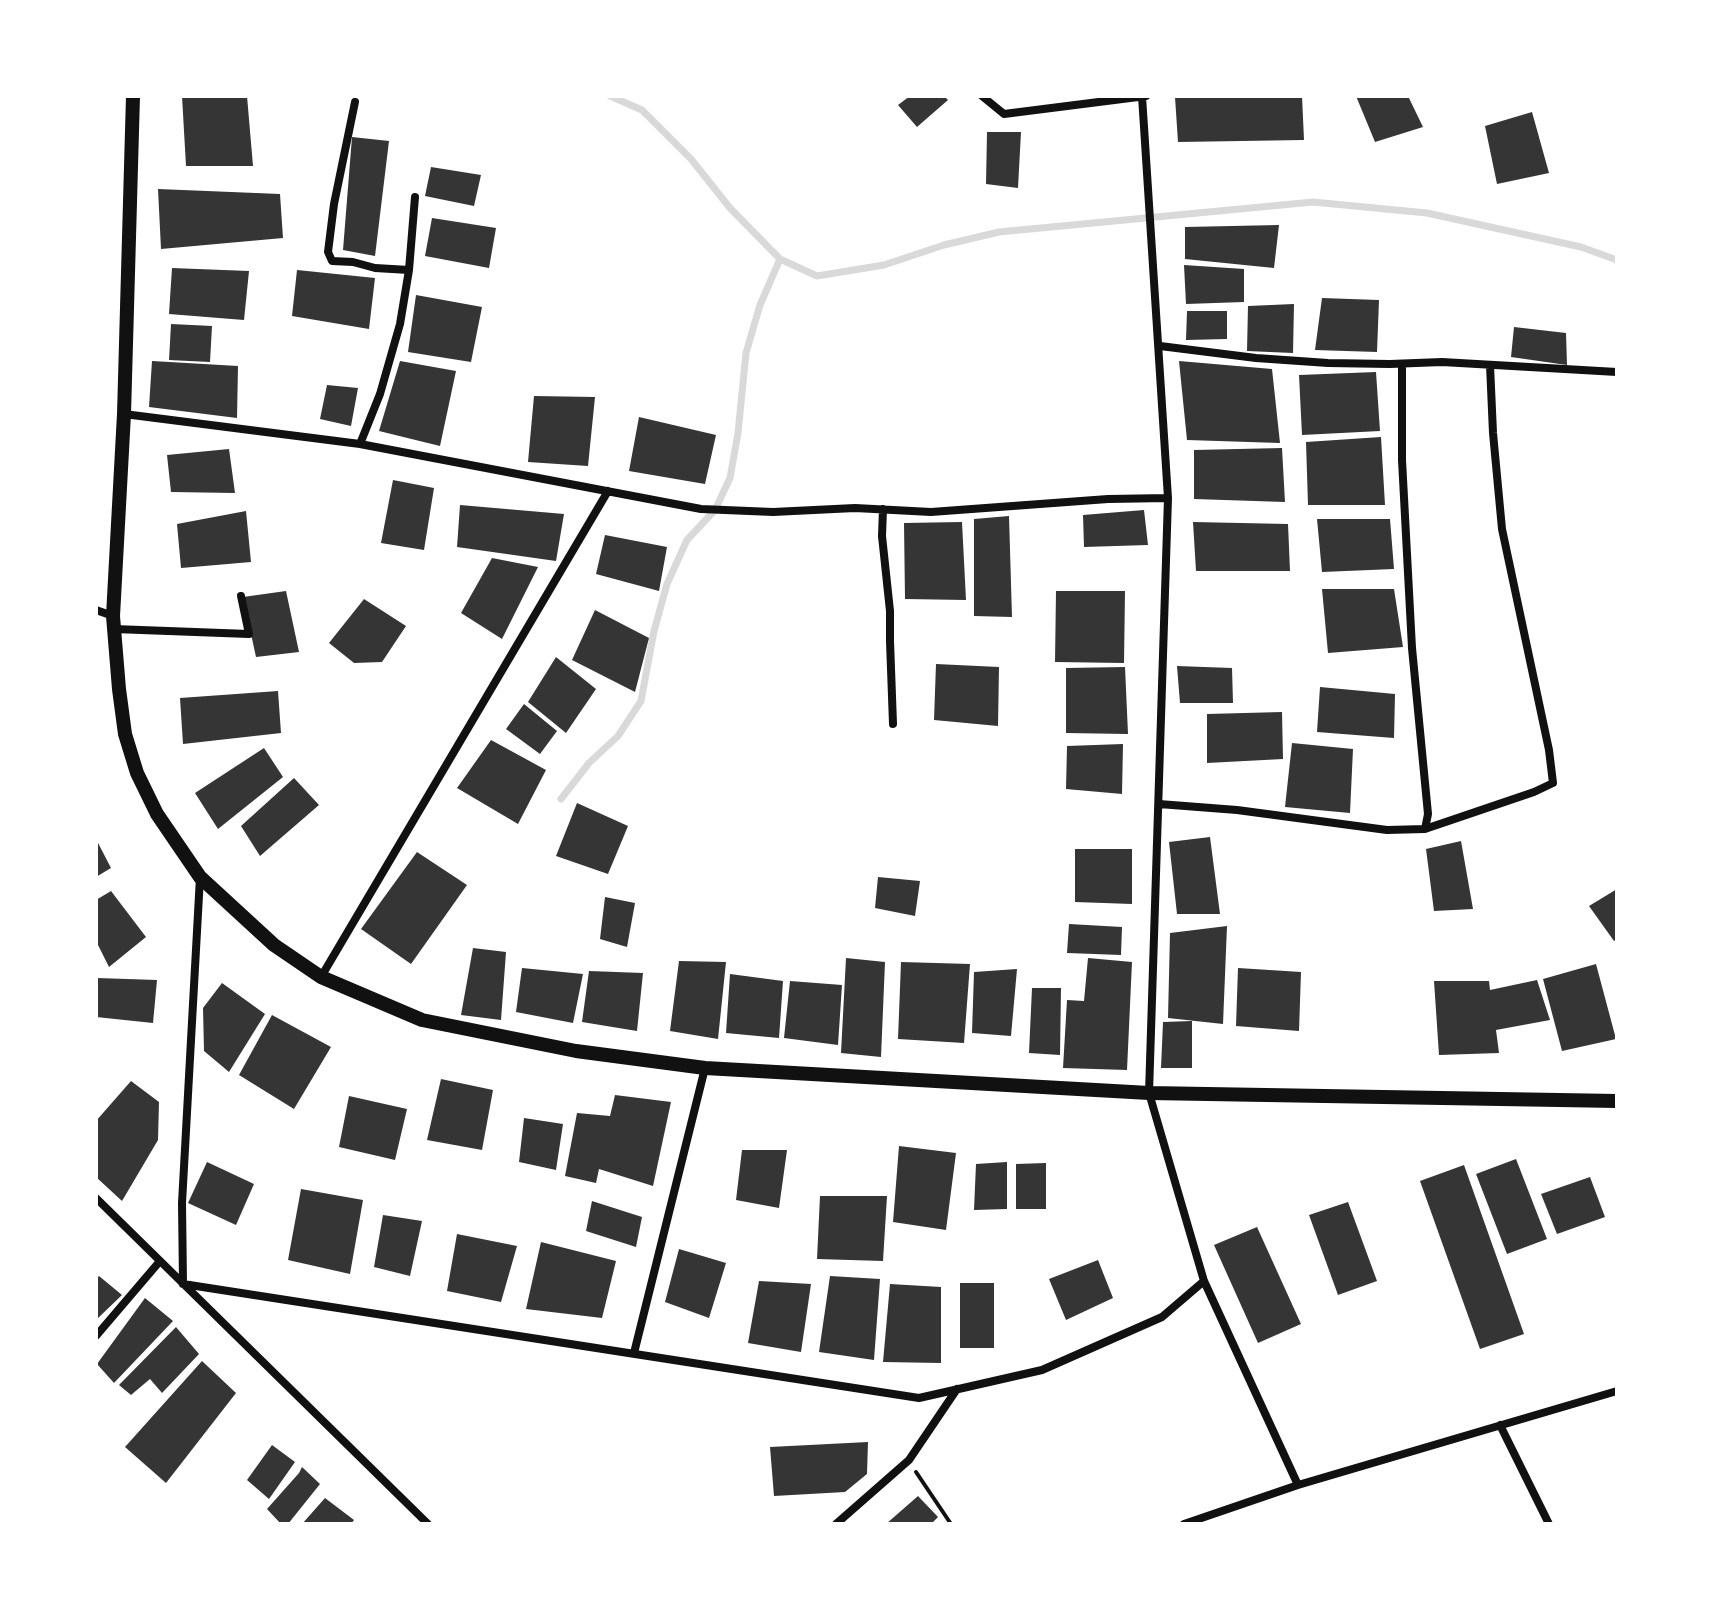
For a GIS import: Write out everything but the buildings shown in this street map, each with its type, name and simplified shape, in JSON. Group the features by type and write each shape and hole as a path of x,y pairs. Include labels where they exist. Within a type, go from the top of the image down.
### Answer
{"street":[{"path":"133,96 124,414 114,622 125,734 137,773 157,814 200,877 274,945 321,977 422,1020 576,1051 705,1068 1149,1093 1617,1101"},
{"path":"982,96 1004,114 1144,96 1168,498 1149,1093 1204,1281 1298,1485"},
{"path":"355,102 334,204 328,252 332,261 409,270"},
{"path":"360,444 374,411 400,324 409,270 415,197"},
{"path":"1160,346 1328,363 1442,362 1617,372"},
{"path":"1402,364 1402,460 1412,648 1428,814 1425,829"},
{"path":"1159,804 1237,810 1387,830 1425,829 1553,783 1549,750 1502,529 1490,365"},
{"path":"124,414 360,444 701,509 773,512 855,508 931,512 1108,499 1168,498"},
{"path":"321,977 608,491"},
{"path":"883,509 893,724"},
{"path":"96,610 114,622 249,634 241,596"},
{"path":"183,1284 182,1203 200,877"},
{"path":"634,1353 705,1068"},
{"path":"96,1198 428,1524"},
{"path":"96,1336 160,1261"},
{"path":"183,1284 919,1398 1042,1370 1162,1317 1204,1281"},
{"path":"836,1524 909,1460 957,1389"},
{"path":"1184,1524 1298,1485 1617,1391"},
{"path":"1500,1425 1549,1524"}],"path":[{"path":"909,1460 951,1524"}],"waterway":[{"path":"610,96 642,110 691,159 730,208 780,259 817,276 884,265 944,245 999,232 1313,202 1427,213 1581,247 1617,260"},
{"path":"561,799 589,763 618,736 641,701 654,631 667,584 687,540 715,510 730,478 746,353 760,305 780,259"}]}
